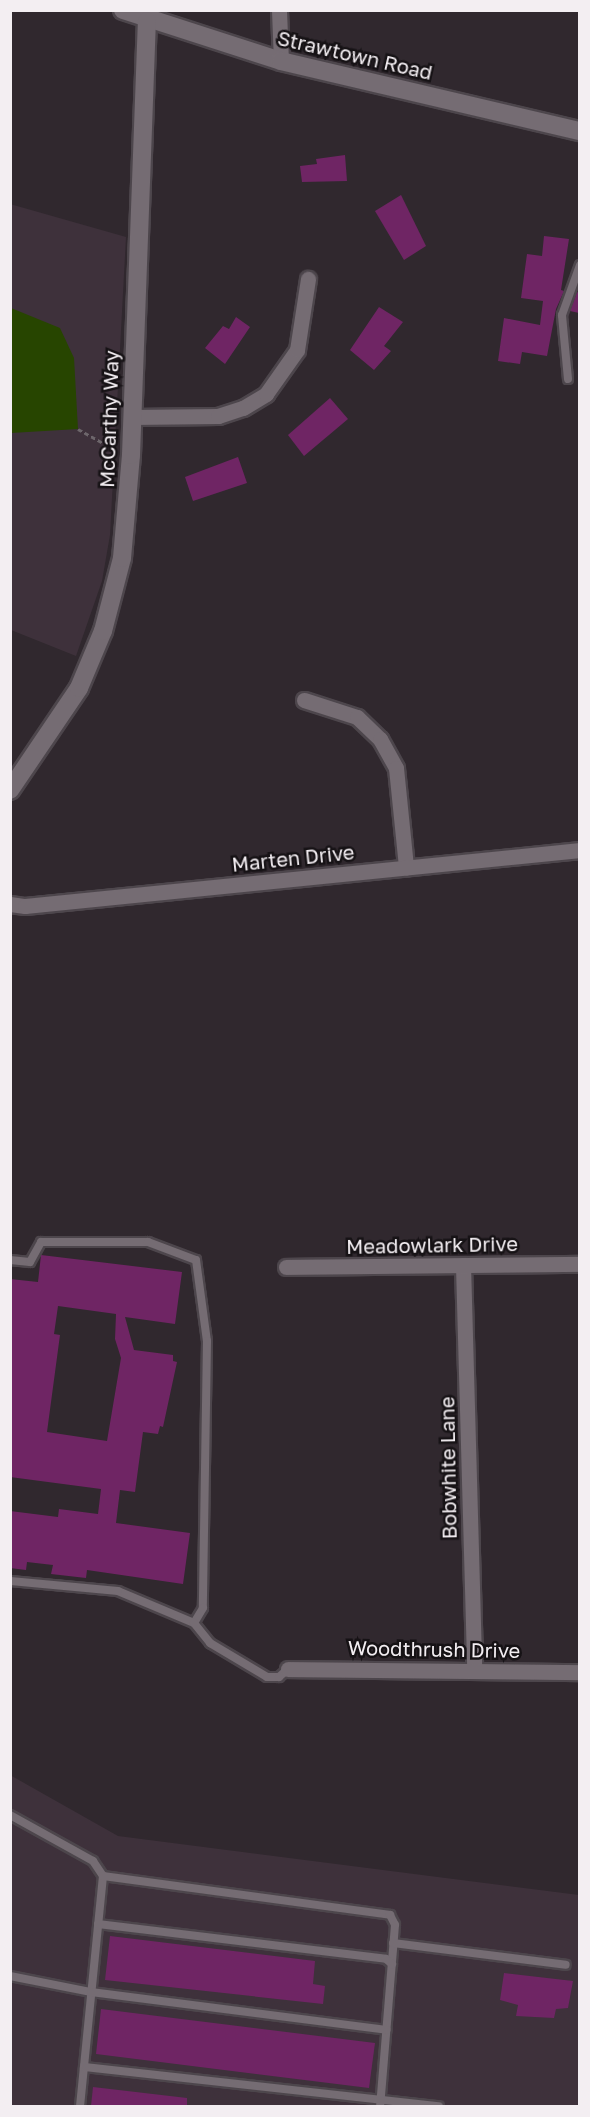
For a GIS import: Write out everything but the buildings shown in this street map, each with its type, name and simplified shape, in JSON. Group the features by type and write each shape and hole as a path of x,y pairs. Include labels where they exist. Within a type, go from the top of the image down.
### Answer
{"street":[{"name":"Strawtown Road","path":"123,10 147,21 281,61 579,131"},
{"path":"279,10 281,61"},
{"name":"McCarthy Way","path":"10,790 68,708 103,631 122,558 131,450 147,21"},
{"path":"132,417 218,416 243,408 266,394 297,350 308,279"},
{"path":"304,700 357,717 380,739 396,768 406,867"},
{"name":"Marten Drive","path":"10,904 25,906 579,850"},
{"name":"Meadowlark Drive","path":"286,1267 579,1264"},
{"name":"Bobwhite Lane","path":"464,1265 474,1670"},
{"name":"Woodthrush Drive","path":"288,1669 579,1672"}],"lane":[{"path":"568,379 562,315 579,265"},
{"path":"10,1260 30,1262 41,1242 148,1242 196,1260 207,1341 203,1608 194,1623"},
{"path":"10,1581 118,1591 194,1623 210,1643 267,1677 279,1677 288,1669"},
{"path":"10,1815 93,1861 103,1876 81,2106"},
{"path":"103,1876 390,1915 395,1925 381,2104"},
{"path":"98,1924 386,1959 392,1964"},
{"path":"393,1943 566,1965"},
{"path":"10,1976 91,1992 387,2030"},
{"path":"84,2067 381,2104 439,2106"}],"path":[{"path":"78,429 108,449 131,450"}],"shaded area":[{"path":"10,204 126,237 110,535 102,581 76,656 11,630"},
{"path":"10,1775 118,1836 579,1895 579,2106 11,2106"}],"green space":[{"path":"11,308 60,328 74,358 78,429 11,433"}]}
